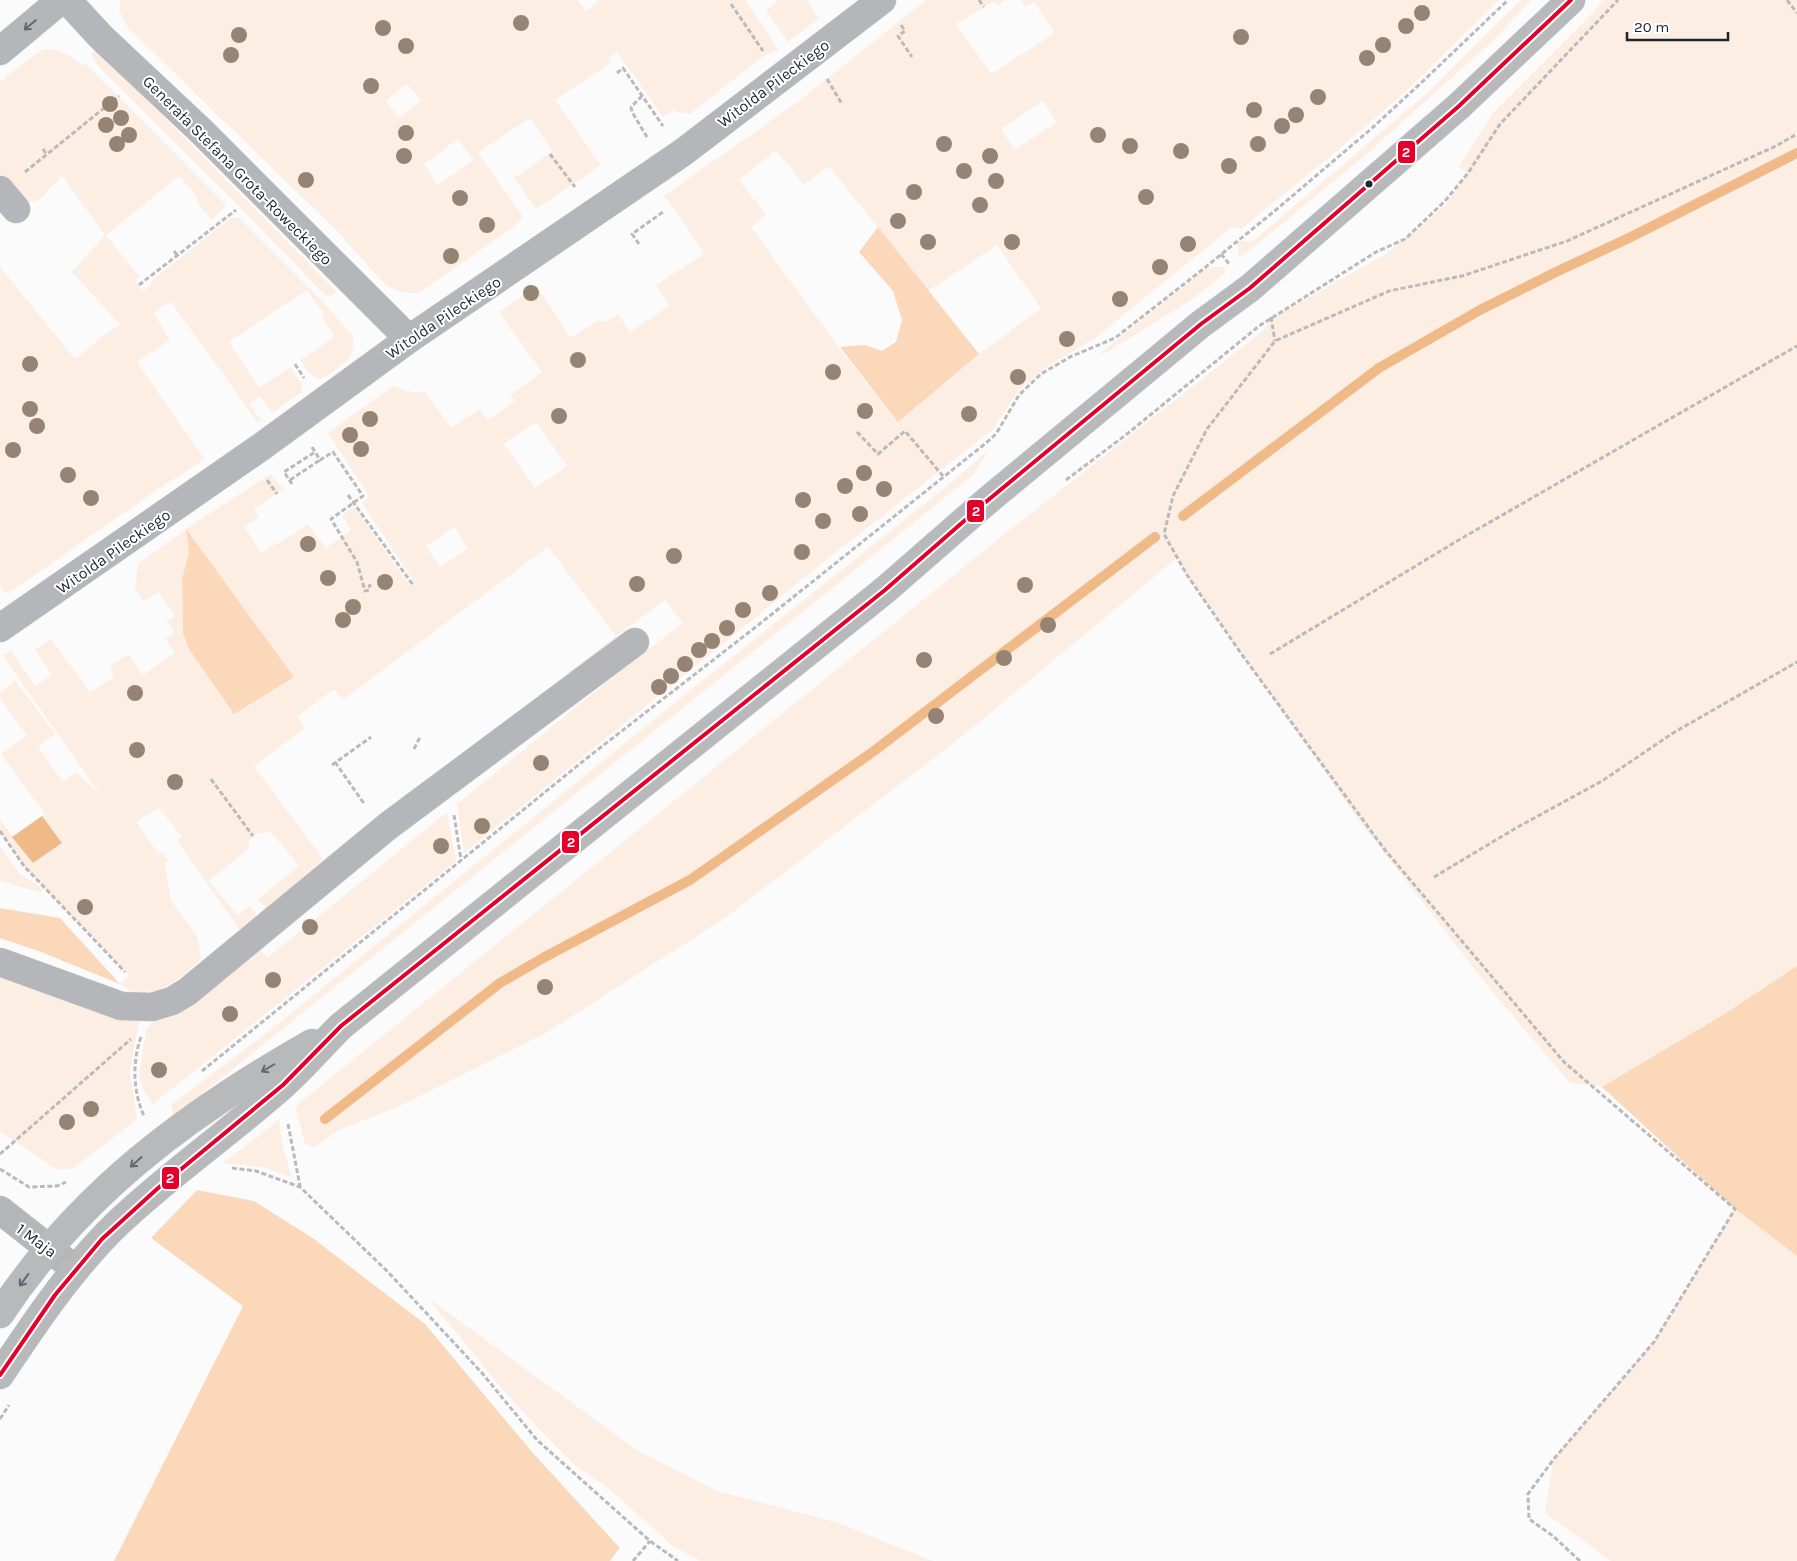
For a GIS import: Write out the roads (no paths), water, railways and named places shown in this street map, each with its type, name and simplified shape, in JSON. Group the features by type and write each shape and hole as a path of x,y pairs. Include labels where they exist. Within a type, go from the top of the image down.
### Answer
{"main road":[{"path":"0,1374 75,1269 119,1223 279,1088 341,1026 886,590 1030,465 1201,324 1250,288 1459,106 1570,0"},
{"path":"0,1314 49,1248 97,1197 162,1140 259,1073 341,1026"}],"street":[{"path":"0,51 61,0"},
{"name":"Generała Stefana Grota-Roweckiego","path":"67,0 101,37 200,130 408,339"},
{"name":"Witolda Pileckiego","path":"0,628 261,448 408,339 682,153 882,0"},
{"path":"0,962 148,1017 187,992 388,826 636,642"},
{"name":"1 Maja","path":"0,1210 75,1269"}],"waterway":[{"path":"1183,516 1379,368 1480,310 1631,237 1797,153"},
{"path":"325,1119 500,983 690,880 874,751 1155,537"}]}
